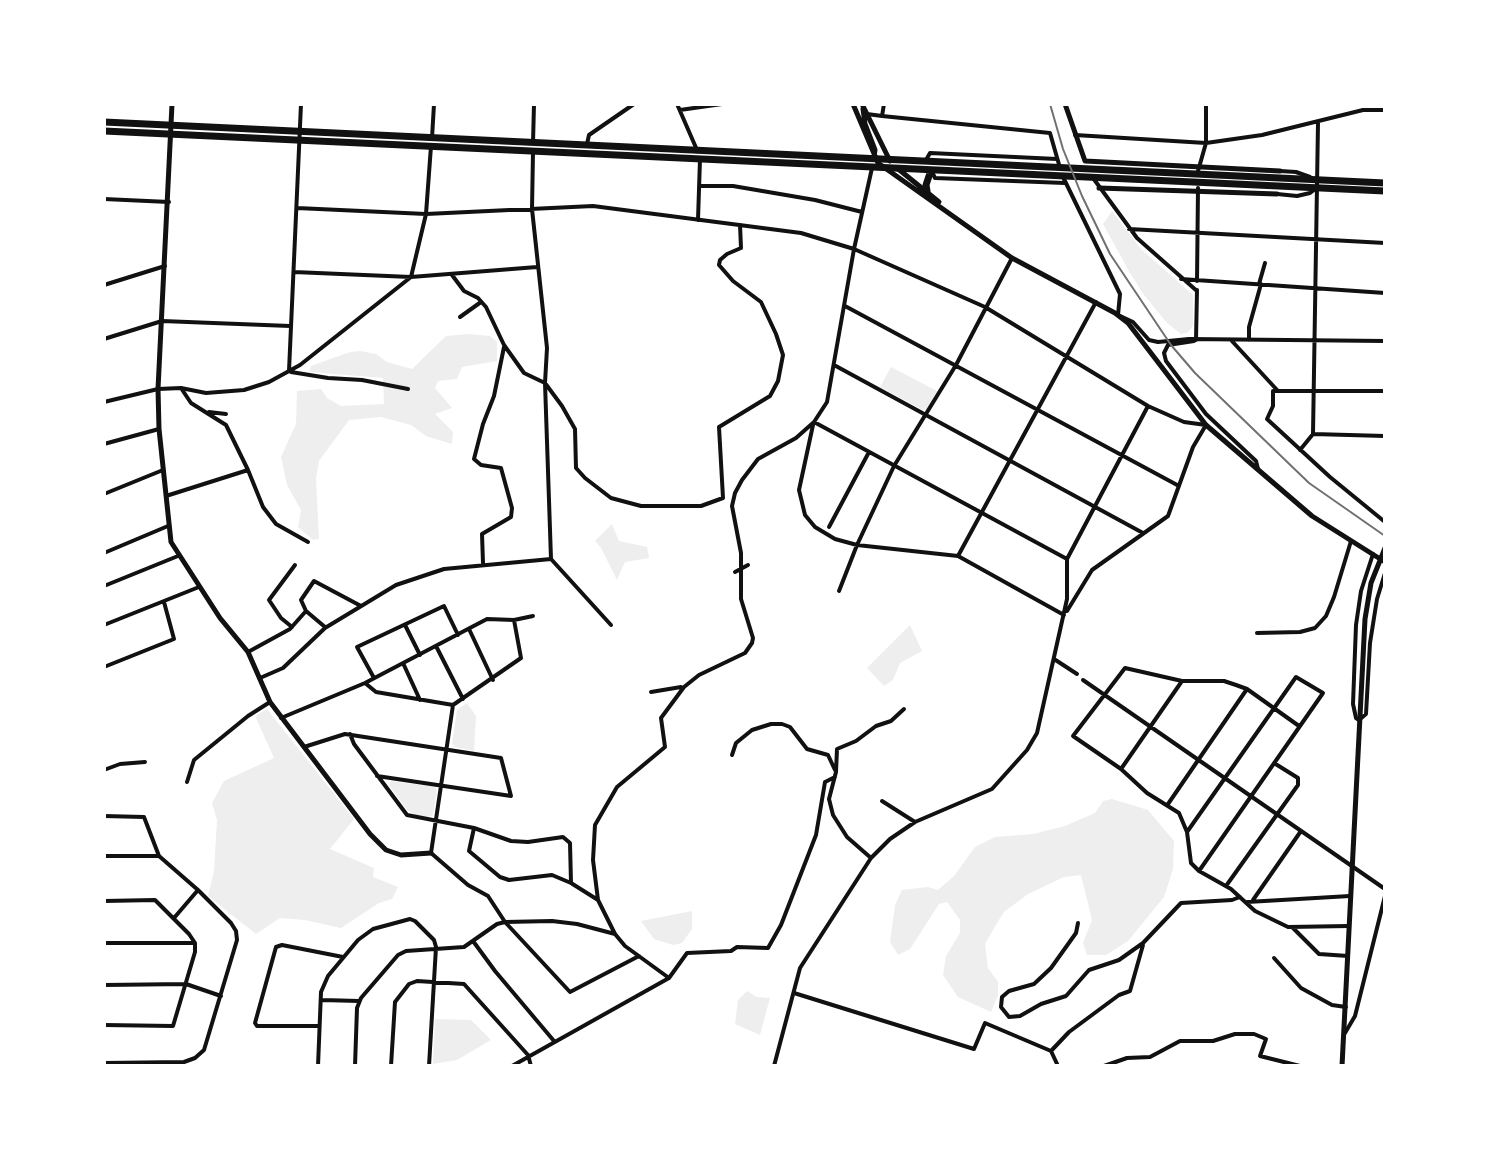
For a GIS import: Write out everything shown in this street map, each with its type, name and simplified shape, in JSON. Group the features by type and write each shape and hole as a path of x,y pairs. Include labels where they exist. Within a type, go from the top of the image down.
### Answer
{"highway":[{"path":"104,122 926,160 1013,170"},
{"path":"104,131 897,169 1013,170 1316,184 1385,191"},
{"path":"927,191 931,170"},
{"path":"1316,184 1385,183"}],"street":[{"path":"172,104 158,389 169,526 171,542 178,556 248,652 270,702 302,748 386,850 401,855 431,853 468,885 488,896 505,922 570,992 639,956"},
{"path":"289,371 301,104"},
{"path":"104,402 158,389 181,388 206,393 244,390 300,365 411,277 426,214 434,104"},
{"path":"534,104 532,209 547,348 545,383 551,559 611,625"},
{"path":"587,144 589,135 634,104"},
{"path":"677,104 700,159 698,220"},
{"path":"680,110 722,104"},
{"path":"862,104 888,159 945,209"},
{"path":"669,978 615,934 598,900 593,860 595,825 617,787 665,747 661,718 684,687 699,675 745,653 752,643 741,599 738,571 741,553 732,506 742,480 758,459 796,438 814,422 827,402 845,306 845,290 875,150 865,124 862,104"},
{"path":"882,116 884,104"},
{"path":"1065,104 1085,161 1099,188 1146,248 1197,291"},
{"path":"1198,169 1206,143 1206,104"},
{"path":"852,105 874,158 884,168 1012,258 1133,322 1152,341 1385,341"},
{"path":"1075,135 1206,143 1262,135 1363,110 1385,110"},
{"path":"867,114 1050,133 1065,183 1120,294 1118,315"},
{"path":"1300,450 1313,434 1318,123"},
{"path":"856,157 865,152 868,144"},
{"path":"926,160 930,153 1057,159"},
{"path":"862,167 874,158"},
{"path":"1085,161 1296,172 1316,184"},
{"path":"931,170 935,178 1065,183"},
{"path":"1099,188 1198,189 1297,196 1310,193 1316,184"},
{"path":"700,186 733,186 815,200 862,212"},
{"path":"1196,340 1198,189"},
{"path":"104,199 169,202"},
{"path":"297,208 426,214 593,206 801,233 854,249 985,307 1148,406 1184,422 1206,425"},
{"path":"732,506 723,498 719,427 770,396 778,381 783,355 761,302 733,281 719,265 727,254 741,248 740,225"},
{"path":"1129,229 1385,243"},
{"path":"839,591 894,466 956,365 1012,258"},
{"path":"1249,340 1249,327 1265,263"},
{"path":"104,285 165,266"},
{"path":"294,272 411,277 537,267"},
{"path":"452,275 464,291 481,302 490,313 504,345 524,373 545,383 565,410 575,429 576,468 611,498 641,506 669,507 701,506 723,498"},
{"path":"1181,279 1385,293"},
{"path":"460,317 481,302"},
{"path":"958,556 1096,302"},
{"path":"845,306 1179,486"},
{"path":"1118,315 1128,323 1206,425 1312,516 1385,562"},
{"path":"104,339 162,321 290,326"},
{"path":"1196,340 1168,345 1164,353 1166,361 1206,414 1256,461 1259,472"},
{"path":"1231,340 1278,391"},
{"path":"483,563 482,534 511,517 512,508 501,468 481,465 474,459 494,396 504,345"},
{"path":"834,365 1143,533"},
{"path":"289,371 408,389"},
{"path":"181,388 191,403 226,425 263,507 276,524 308,542"},
{"path":"1385,391 1273,391 1273,406 1267,419 1385,522"},
{"path":"774,1066 800,968 871,858 890,839 915,822 992,789 1037,733 1067,599 1067,559 1148,406"},
{"path":"207,412 226,414"},
{"path":"814,422 1067,559"},
{"path":"814,422 799,490 805,515 815,527 835,539 857,545 958,556 1064,615"},
{"path":"1064,615 1092,570 1168,516 1193,447 1206,425"},
{"path":"104,444 159,429"},
{"path":"1313,434 1385,436"},
{"path":"829,527 869,452"},
{"path":"104,494 163,470"},
{"path":"166,496 248,470"},
{"path":"104,553 169,526"},
{"path":"810,533 815,527"},
{"path":"1257,633 1300,632 1315,628 1326,616 1334,597 1351,539"},
{"path":"1342,1066 1365,619 1371,583 1385,548"},
{"path":"1359,720 1353,704 1356,625 1361,591 1373,552"},
{"path":"104,586 178,556"},
{"path":"260,678 283,668 325,628 408,581 444,569 483,563 551,559"},
{"path":"292,627 281,618 269,600 295,565"},
{"path":"738,571 748,565"},
{"path":"1359,720 1366,714 1370,643 1385,573"},
{"path":"325,628 306,611 301,600 314,581 361,606"},
{"path":"104,625 199,587"},
{"path":"104,667 174,639 164,602"},
{"path":"374,678 357,647 444,606 458,635"},
{"path":"248,652 292,627 306,611"},
{"path":"281,718 365,683 487,619 514,620 533,616"},
{"path":"365,683 376,692 453,705 521,658 514,620"},
{"path":"405,625 420,655"},
{"path":"469,629 493,680"},
{"path":"436,646 463,699"},
{"path":"1054,659 1077,674"},
{"path":"403,663 420,700"},
{"path":"1299,726 1247,689 1224,681 1182,681 1125,668 1073,736 1121,769 1147,793 1179,813 1187,832 1191,863 1199,871 1226,886 1255,911 1292,927 1319,954 1348,956"},
{"path":"1187,832 1296,677 1323,693 1199,871"},
{"path":"1083,680 1385,889"},
{"path":"1121,769 1182,681"},
{"path":"651,692 684,687"},
{"path":"1168,804 1247,689"},
{"path":"187,782 194,760 270,702"},
{"path":"431,853 453,705"},
{"path":"871,858 847,837 833,815 829,799 836,775 837,749 856,741 876,726 891,721 904,709"},
{"path":"732,755 736,743 752,730 782,724 790,727 807,749 828,755 836,775"},
{"path":"302,748 350,734 501,758 511,796 377,776"},
{"path":"350,734 354,744 407,815 474,828 511,841 563,837 570,843 571,883"},
{"path":"104,770 120,764 145,762"},
{"path":"1226,886 1298,785 1298,778 1274,763"},
{"path":"512,1066 669,978 687,953 731,951 737,947 768,948 816,835 825,782 836,775"},
{"path":"882,801 915,822"},
{"path":"104,816 144,817 159,856 231,923 237,940 204,1050 184,1062 104,1063"},
{"path":"474,828 469,851 500,877 509,880 544,874 571,883 598,900"},
{"path":"1253,900 1301,831"},
{"path":"104,856 159,856"},
{"path":"174,918 198,890"},
{"path":"1247,902 1350,896"},
{"path":"1345,1033 1355,1016 1385,896"},
{"path":"1078,923 1076,933 1051,968 1034,984 1009,991 1002,997 1002,1010 1009,1017 1020,1016 1041,1004 1066,996 1089,970 1119,960 1143,943 1181,903 1240,897"},
{"path":"104,901 155,900 195,943 173,1026 104,1025"},
{"path":"318,1066 321,992 328,976 358,940 373,929 410,919 434,940 436,947 429,1066"},
{"path":"355,1066 359,1001 398,955 436,947 464,947 497,924 505,922 552,921 615,934"},
{"path":"1292,927 1349,926"},
{"path":"473,941 554,1041"},
{"path":"104,943 195,943"},
{"path":"1051,1051 1069,1032 1119,995 1130,991 1143,943"},
{"path":"319,1026 257,1026 255,1023 276,947 282,945 343,957"},
{"path":"1274,958 1301,988 1332,1005 1346,1007"},
{"path":"391,1066 395,1002 409,984 417,981 464,984 528,1055 531,1066"},
{"path":"104,985 186,984 221,996"},
{"path":"794,993 974,1049 985,1023 1051,1051 1058,1066"},
{"path":"321,1000 359,1001"},
{"path":"1104,1066 1127,1058 1150,1057 1180,1041 1213,1041 1235,1034 1254,1034 1266,1039 1260,1056 1300,1066"}],"shaded area":[{"path":"1112,211 1141,249 1193,295 1193,326 1187,333 1181,334 1167,323 1130,273 1103,224"},
{"path":"446,336 490,336 497,342 497,361 462,367 457,379 438,381 435,388 452,408 435,414 453,432 452,444 426,436 411,425 381,417 349,420 319,461 316,478 319,539 313,540 298,527 301,510 287,485 281,457 296,424 297,391 321,389 327,398 341,406 384,404 383,378 309,372 311,366 360,351 412,369"},
{"path":"891,367 937,391 927,409 923,410 880,387"},
{"path":"612,524 619,541 647,547 649,558 625,562 617,580 595,541"},
{"path":"910,625 922,651 900,663 893,680 884,686 867,668"},
{"path":"467,703 476,716 474,751 452,744 457,710"},
{"path":"267,709 354,819 330,849 374,868 373,877 398,887 392,899 379,903 341,928 280,918 256,934 208,896 214,871 217,820 212,803 224,781 274,758 255,716"},
{"path":"391,781 435,787 433,815 418,816 408,811 389,785"},
{"path":"1112,799 1148,810 1174,841 1173,869 1164,897 1128,941 1106,955 1087,955 1083,943 1092,920 1081,875 1064,877 1028,894 1004,912 985,944 988,968 998,982 998,995 991,1012 958,997 943,975 946,956 960,933 960,920 947,902 939,904 910,949 898,955 890,942 895,905 902,890 928,887 938,890 954,876 975,847 995,837 1033,834 1065,826 1095,813 1103,801"},
{"path":"692,911 692,929 682,943 673,945 654,939 641,921"},
{"path":"747,991 757,997 770,998 760,1035 735,1024 738,1000"},
{"path":"435,1019 471,1020 491,1040 457,1060 433,1064"}],"railway":[{"path":"1050,104 1063,149 1110,254 1171,345 1195,373 1309,483 1385,536"}]}
